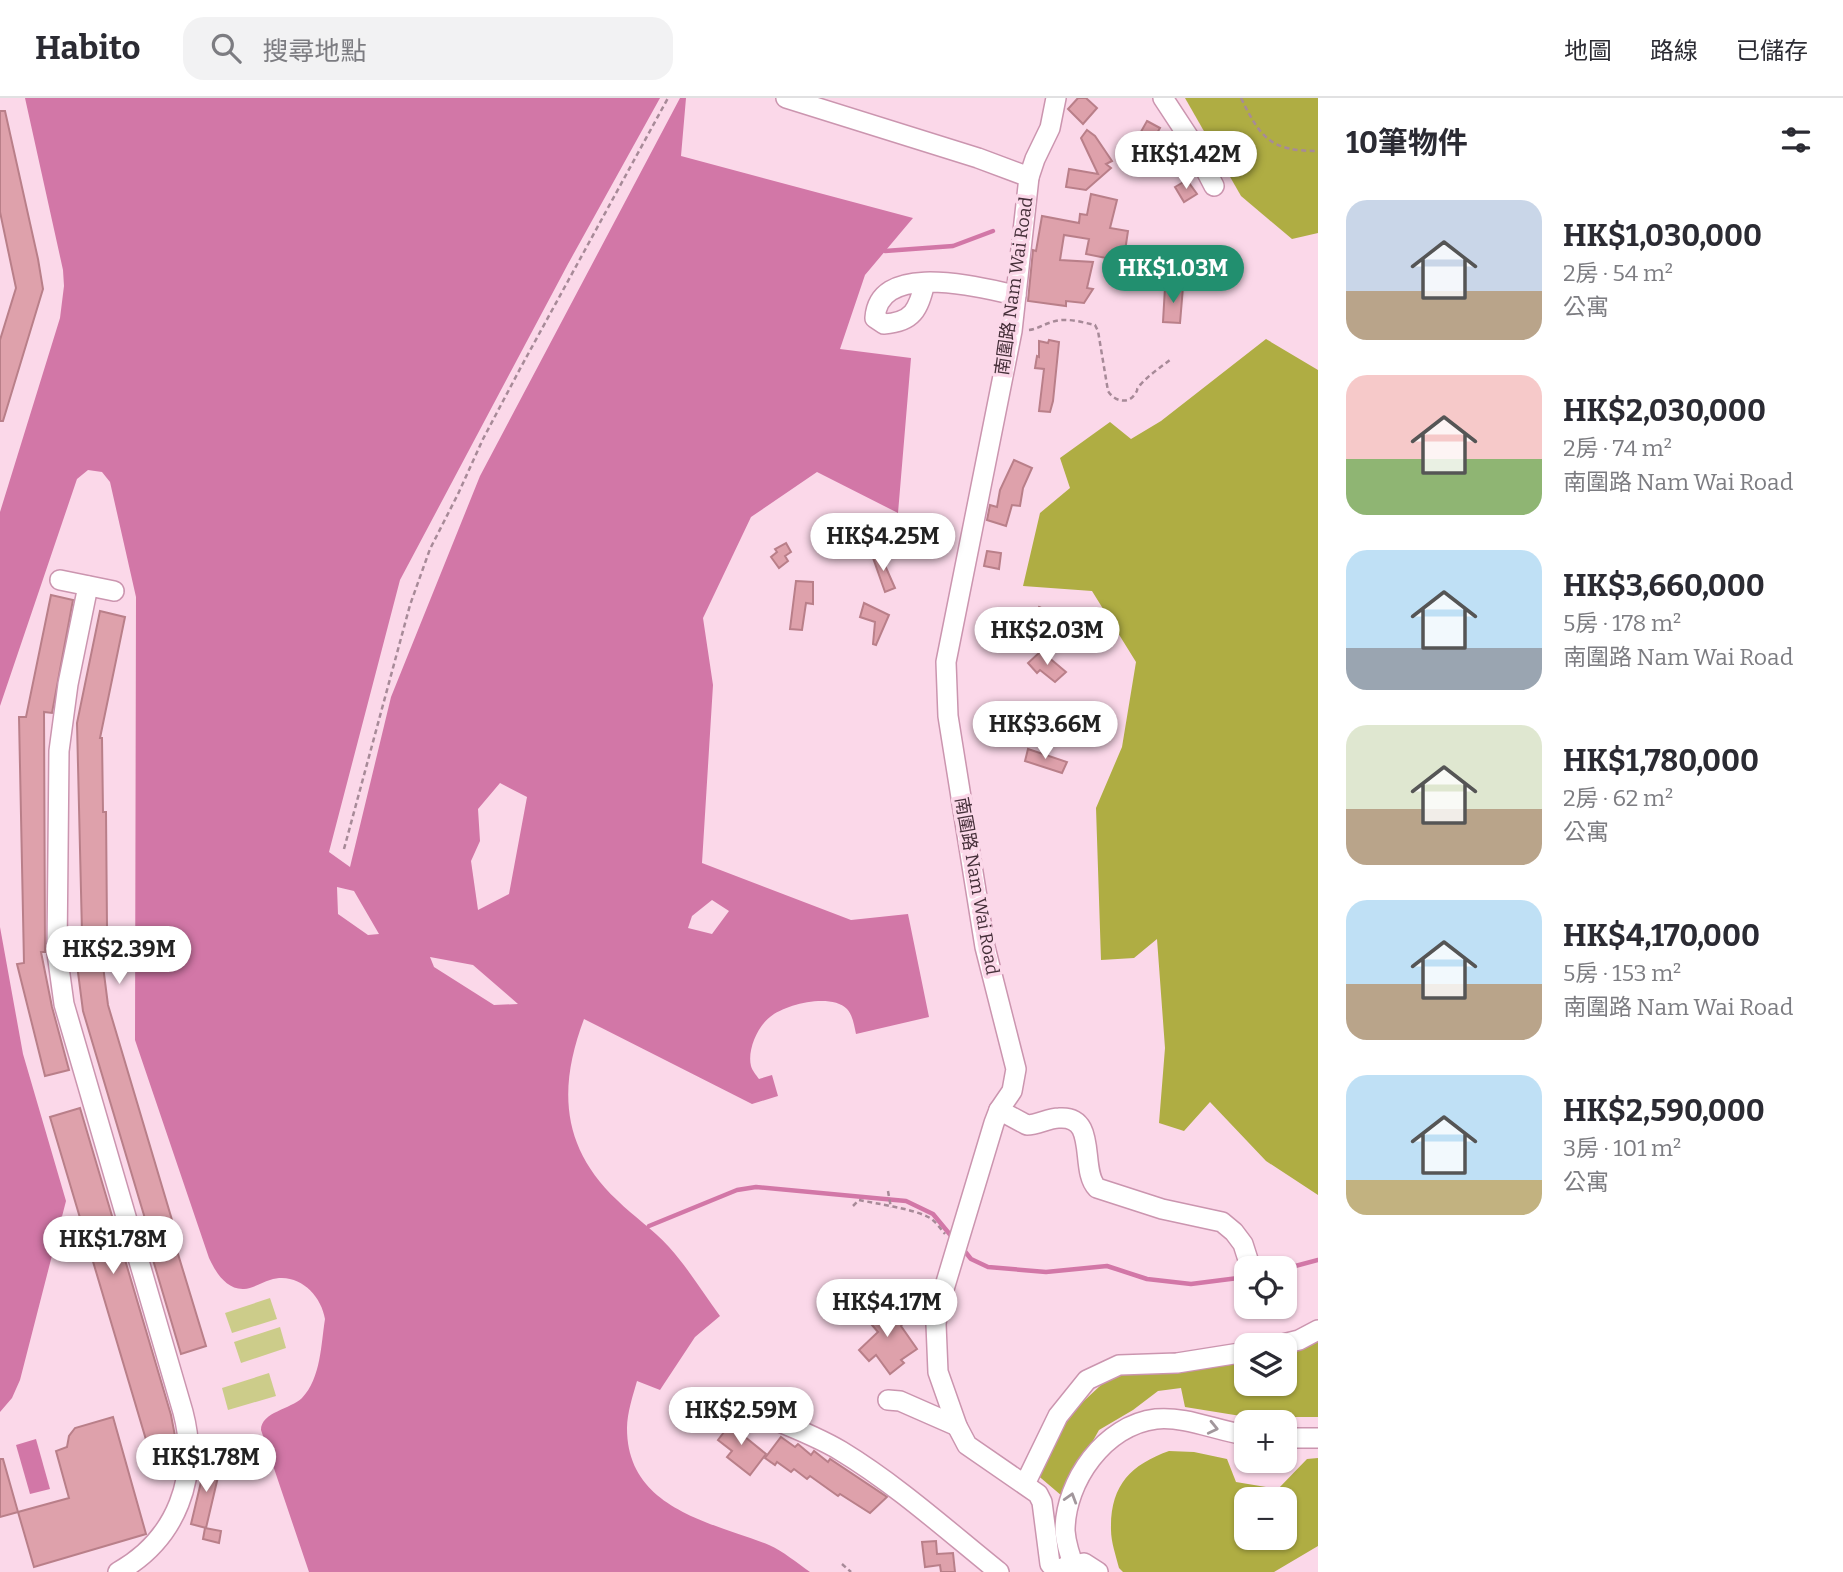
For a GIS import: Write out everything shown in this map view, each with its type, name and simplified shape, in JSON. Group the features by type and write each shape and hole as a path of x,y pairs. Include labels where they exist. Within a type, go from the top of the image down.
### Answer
{"street":[{"name":"南圍路 Nam Wai Road","path":"786,98 966,154 1029,177 1012,331 946,662 948,716 985,947 1016,1069 1012,1091 999,1110 936,1324 938,1372 957,1426 967,1445 1038,1494 1042,1502 1051,1570 1074,1568"},
{"path":"1029,177 1050,128 1056,98"},
{"path":"1163,98 1188,136 1214,186"},
{"path":"925,283 964,285 1016,295"},
{"path":"60,580 114,591"},
{"path":"88,586 68,684 60,740 57,965 64,1004 183,1412 189,1446 186,1483 172,1521 152,1546 118,1572"},
{"path":"999,1110 1027,1125 1059,1118 1071,1119 1081,1127 1086,1138 1088,1172 1097,1188 1162,1209 1222,1222 1234,1231 1247,1256"},
{"path":"1297,1340 1318,1330"},
{"path":"1025,1483 1058,1416 1087,1380 1119,1365 1177,1363 1234,1354"},
{"path":"888,1400 900,1401 957,1426"},
{"path":"762,1415 808,1433 842,1452 901,1494 999,1572"},
{"path":"1098,1572 1088,1564 1074,1568 1065,1528 1072,1494 1088,1464 1109,1441 1137,1424 1164,1419 1234,1433"},
{"path":"1297,1438 1318,1438"}],"path":[{"path":"344,849 410,605 430,549 514,379 668,98"},
{"path":"1241,98 1254,125 1270,142 1292,151 1318,151"},
{"path":"1012,331 1035,329 1054,320 1072,320 1094,325 1098,331 1108,391 1118,401 1127,401 1134,396 1139,386 1171,359"},
{"path":"888,1191 891,1208"},
{"path":"853,1206 859,1200 891,1208 916,1210 932,1219 958,1242"},
{"path":"842,1563 851,1572"}],"green space":[{"path":"270,1298 277,1319 232,1333 225,1313"},
{"path":"280,1327 286,1348 241,1363 234,1342"},
{"path":"269,1373 276,1396 228,1410 222,1388"}],"shaded area":[{"path":"25,98 660,98 568,264 400,580 329,852 350,867 391,697 480,476 680,98 686,98 681,156 913,218 865,275 840,349 911,358 898,513 817,472 751,517 703,618 713,685 702,863 851,920 908,914 929,1017 856,1034 851,1015 840,1004 808,1002 777,1012 758,1032 750,1060 759,1079 772,1075 778,1096 752,1104 584,1019 570,1069 568,1093 575,1138 598,1180 669,1247 720,1316 695,1337 660,1390 637,1381 627,1428 631,1455 641,1477 657,1495 676,1508 769,1545 810,1572 309,1572 261,1430 262,1424 271,1415 302,1398 313,1381 321,1350 325,1319 323,1310 313,1293 298,1282 280,1278 247,1289 232,1286 218,1274 209,1258 135,1040 136,597 110,482 102,472 88,470 77,479 0,706 0,512 60,318 63,270","holes":["500,783 527,797 509,894 478,910 471,861 480,841 478,809","337,887 354,891 379,934 368,935 338,914","712,900 729,911 712,934 688,928 692,916","430,957 473,965 518,1004 494,1005 434,967"]},
{"path":"1185,98 1318,98 1318,233 1292,239 1241,196"},
{"path":"1266,339 1318,370 1318,1195 1266,1161 1210,1102 1184,1131 1159,1123 1165,1048 1157,939 1134,958 1101,960 1096,808 1122,747 1136,662 1092,591 1023,586 1040,513 1070,488 1060,458 1110,422 1131,439 1161,421"},
{"path":"0,927 23,1054 66,1201 20,1380 12,1398 0,1412"},
{"path":"1318,1336 1318,1417 1297,1417 1297,1410 1234,1410 1234,1415 1185,1407 1181,1388 1158,1391 1099,1430 1062,1496 1035,1473 1059,1424 1114,1373 1171,1373 1234,1362 1234,1396 1297,1396 1297,1345"},
{"path":"36,1439 50,1489 30,1494 16,1445"},
{"path":"1169,1451 1194,1452 1227,1459 1236,1482 1266,1487 1234,1487 1234,1550 1297,1550 1297,1487 1280,1487 1293,1473 1297,1473 1297,1469 1307,1459 1318,1458 1318,1546 1274,1572 1123,1572 1119,1568 1111,1535 1114,1501 1125,1479 1143,1463"}],"building":[{"path":"1078,98 1086,98 1097,108 1083,124 1068,109"},
{"path":"0,111 5,111 43,289 3,421 0,421 0,340 16,288 0,212"},
{"path":"1147,121 1160,128 1156,135 1175,159 1166,165 1146,141 1138,137"},
{"path":"1087,130 1095,136 1112,161 1106,164 1111,168 1086,190 1066,187 1069,169 1098,174 1081,138"},
{"path":"1187,180 1197,194 1184,202 1175,187"},
{"path":"1091,194 1117,200 1110,228 1128,231 1125,251 1133,252 1131,263 1086,254 1089,239 1064,235 1060,260 1093,262 1087,288 1093,289 1084,303 1066,301 1066,306 1028,301 1033,250 1036,251 1042,216 1079,223 1080,214 1087,215"},
{"path":"1192,256 1217,257 1215,287 1190,287"},
{"path":"1165,287 1183,287 1180,323 1163,322"},
{"path":"1049,340 1059,342 1050,412 1039,411 1044,369 1035,368 1037,356 1039,357 1039,341 1048,343"},
{"path":"1014,460 1032,468 1023,488 1020,506 1012,505 1006,526 987,520 990,505 997,507 1000,490"},
{"path":"786,543 791,552 785,556 788,561 779,568 771,557 777,552 775,549"},
{"path":"987,551 1001,553 999,569 984,566"},
{"path":"879,552 895,588 885,592 872,555"},
{"path":"796,581 813,582 813,604 806,603 802,630 790,629"},
{"path":"51,595 73,600 52,713 44,712 45,952 41,952 69,1070 45,1076 17,964 24,963 19,717 26,717"},
{"path":"864,603 889,615 876,645 873,644 875,622 860,617"},
{"path":"1039,607 1057,615 1050,631 1031,622"},
{"path":"100,611 125,617 100,738 103,812 106,812 107,927 98,927 108,1005 175,1230 171,1231 206,1346 181,1354 148,1243 152,1242 83,1011 73,934 82,933 77,723"},
{"path":"1041,651 1066,672 1055,682 1040,670 1037,673 1028,663"},
{"path":"1028,749 1067,762 1062,773 1025,761"},
{"path":"80,1108 171,1415 175,1436 152,1443 147,1443 50,1117"},
{"path":"872,1301 889,1321 896,1314 904,1322 901,1326 917,1349 901,1360 904,1363 890,1374 876,1355 869,1361 859,1350 878,1332 860,1311"},
{"path":"113,1417 146,1534 34,1567 18,1512 69,1498 56,1451 67,1447 69,1436 75,1428"},
{"path":"731,1417 743,1426 739,1432 766,1454 750,1475 727,1457 732,1451 718,1440"},
{"path":"781,1437 795,1447 798,1444 811,1455 814,1451 828,1462 830,1459 887,1497 870,1513 840,1494 838,1496 810,1476 807,1479 794,1469 791,1472 777,1462 775,1465 765,1458"},
{"path":"223,1453 239,1457 236,1468 221,1464"},
{"path":"0,1459 3,1459 18,1512 0,1517"},
{"path":"206,1461 221,1464 206,1528 191,1524"},
{"path":"205,1528 221,1531 219,1543 203,1539"},
{"path":"936,1541 937,1554 953,1553 955,1572 941,1572 940,1565 925,1567 922,1542"}],"waterway":[{"path":"885,251 953,246 993,231"},
{"path":"649,1226 737,1190 756,1187 906,1201 933,1214 952,1237"},
{"path":"963,1249 971,1259 988,1267 1046,1272 1107,1266 1147,1279 1191,1284 1234,1279"},
{"path":"1297,1266 1318,1260"}]}
